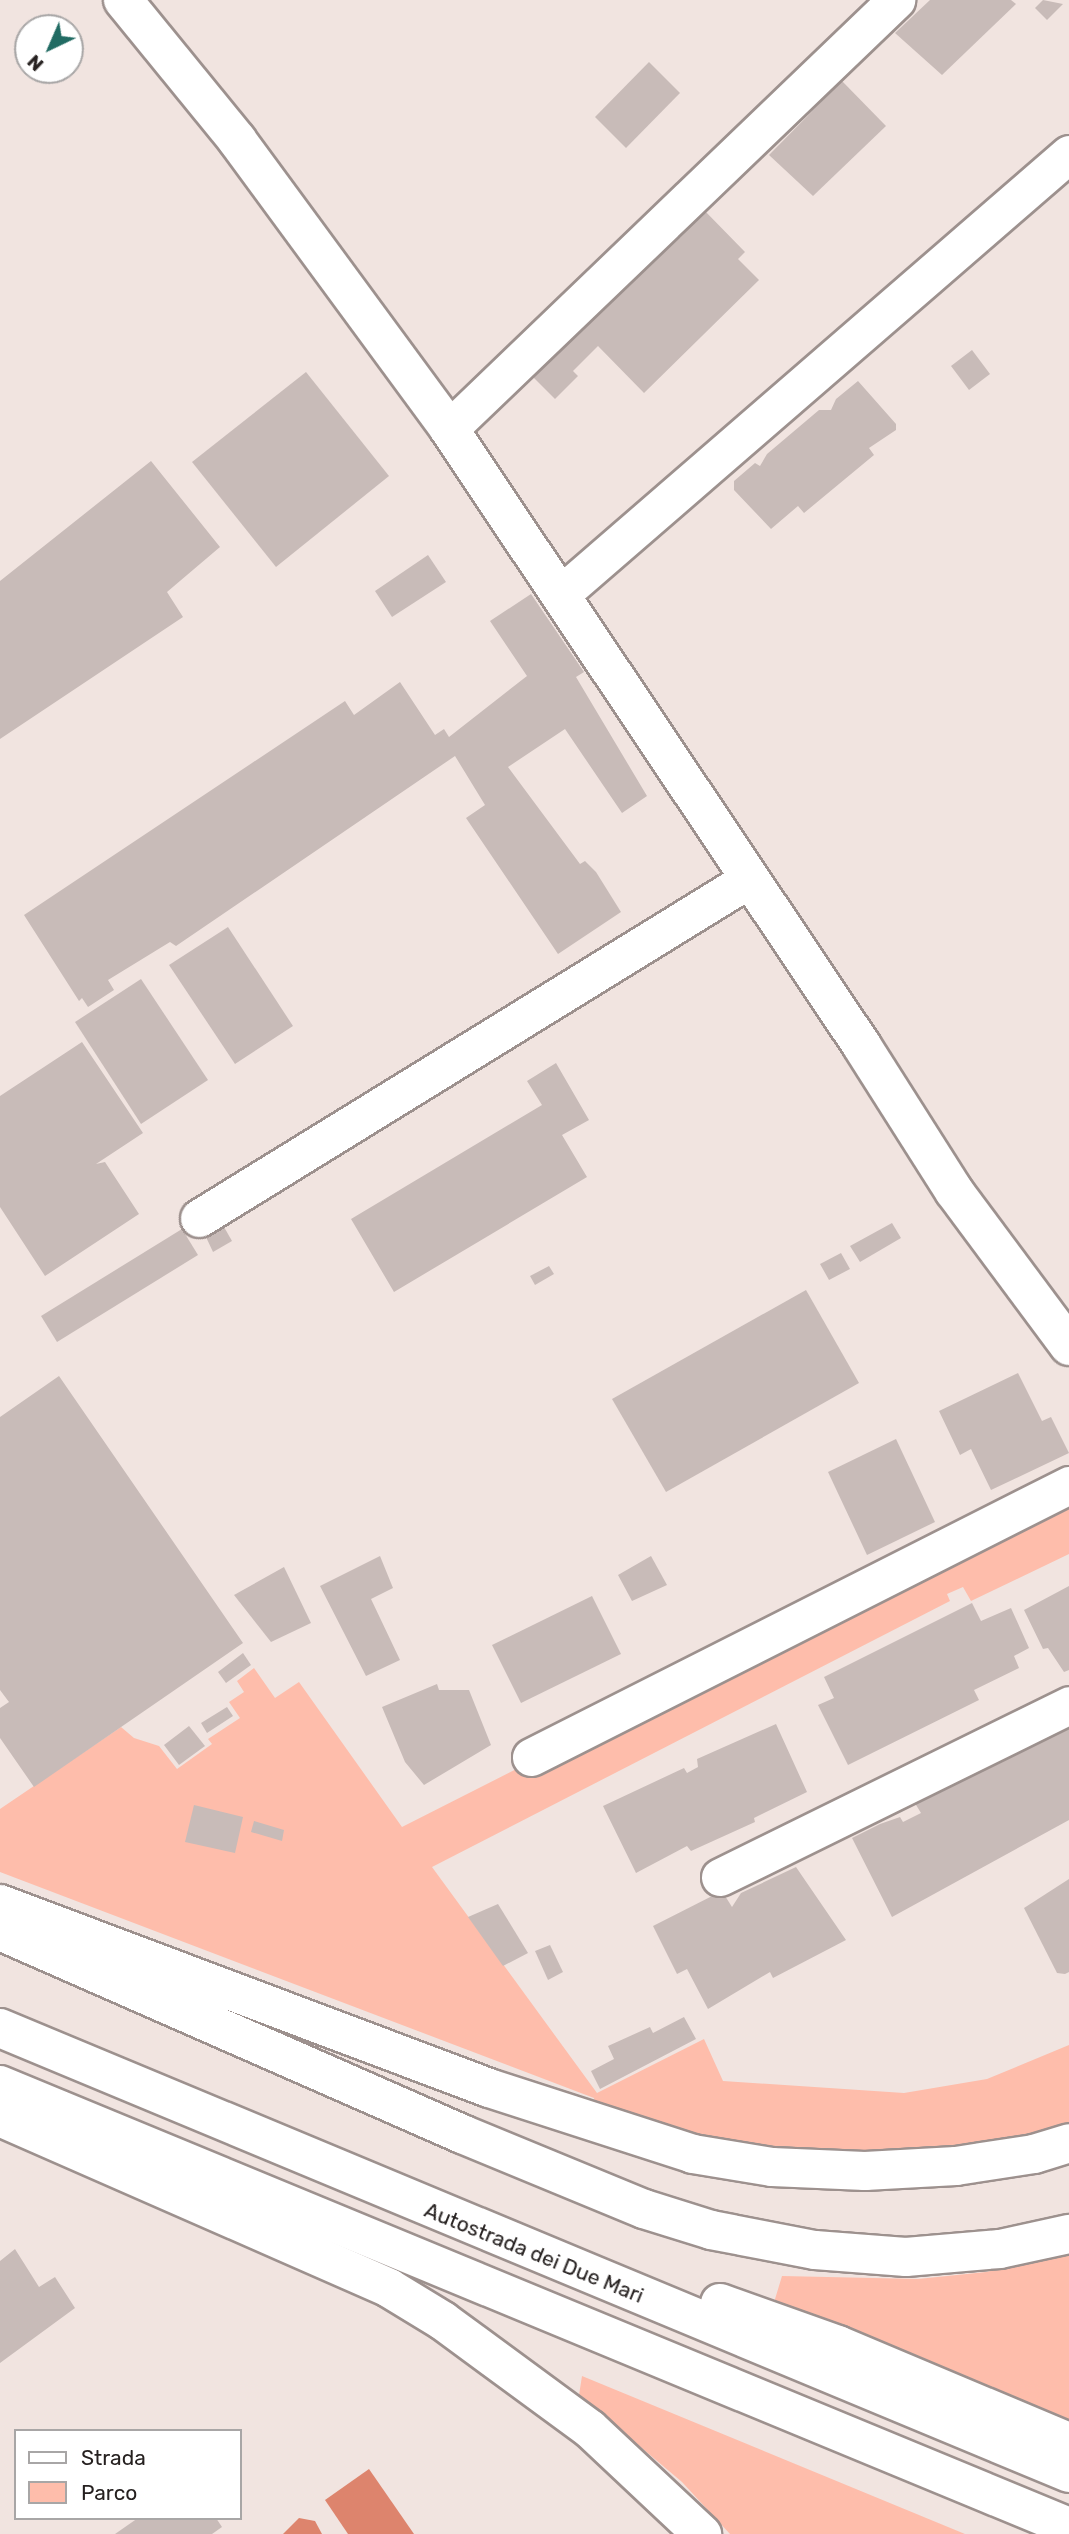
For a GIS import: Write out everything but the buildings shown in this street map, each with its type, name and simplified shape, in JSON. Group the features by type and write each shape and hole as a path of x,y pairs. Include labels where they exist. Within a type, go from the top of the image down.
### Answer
{"main road":[{"path":"123,0 237,139 449,429 561,594 954,1191 1069,1346"},
{"path":"0,1904 501,2092 693,2154 772,2167 865,2171 956,2166 1034,2154 1069,2143"},
{"path":"0,1931 462,2134 644,2209 711,2230 815,2250 906,2257 1000,2249 1069,2234"},
{"name":"Autostrada dei Due Mari","path":"0,2028 210,2118 1069,2473"},
{"path":"0,2085 1069,2527"},
{"path":"0,2117 388,2288 552,2399 702,2534"},
{"path":"210,2118 838,2345 1069,2442"}],"street":[{"path":"449,429 896,0"},
{"path":"561,594 1069,154"},
{"path":"199,1218 749,879"},
{"path":"531,1757 1069,1485"},
{"path":"720,1878 1069,1705"}],"green space":[{"path":"1069,1489 1069,1554 971,1601 963,1587 947,1594 950,1601 432,1867 597,2093 704,2039 723,2081 904,2093 987,2079 1069,2045 1069,2124 1043,2134 958,2148 884,2154 761,2146 651,2124 595,2104 594,2098 0,1872 0,1809 121,1727 134,1738 159,1746 177,1769 212,1744 208,1739 240,1718 229,1702 244,1692 237,1681 254,1668 275,1698 299,1682 402,1827"},
{"path":"1069,2254 1069,2431 772,2309 782,2276 918,2279 986,2272"},
{"path":"582,2376 965,2534 730,2534 682,2482 579,2395"}],"shaded area":[{"path":"369,2469 414,2534 348,2534 325,2500"},
{"path":"299,2518 315,2521 322,2534 283,2534"}]}
